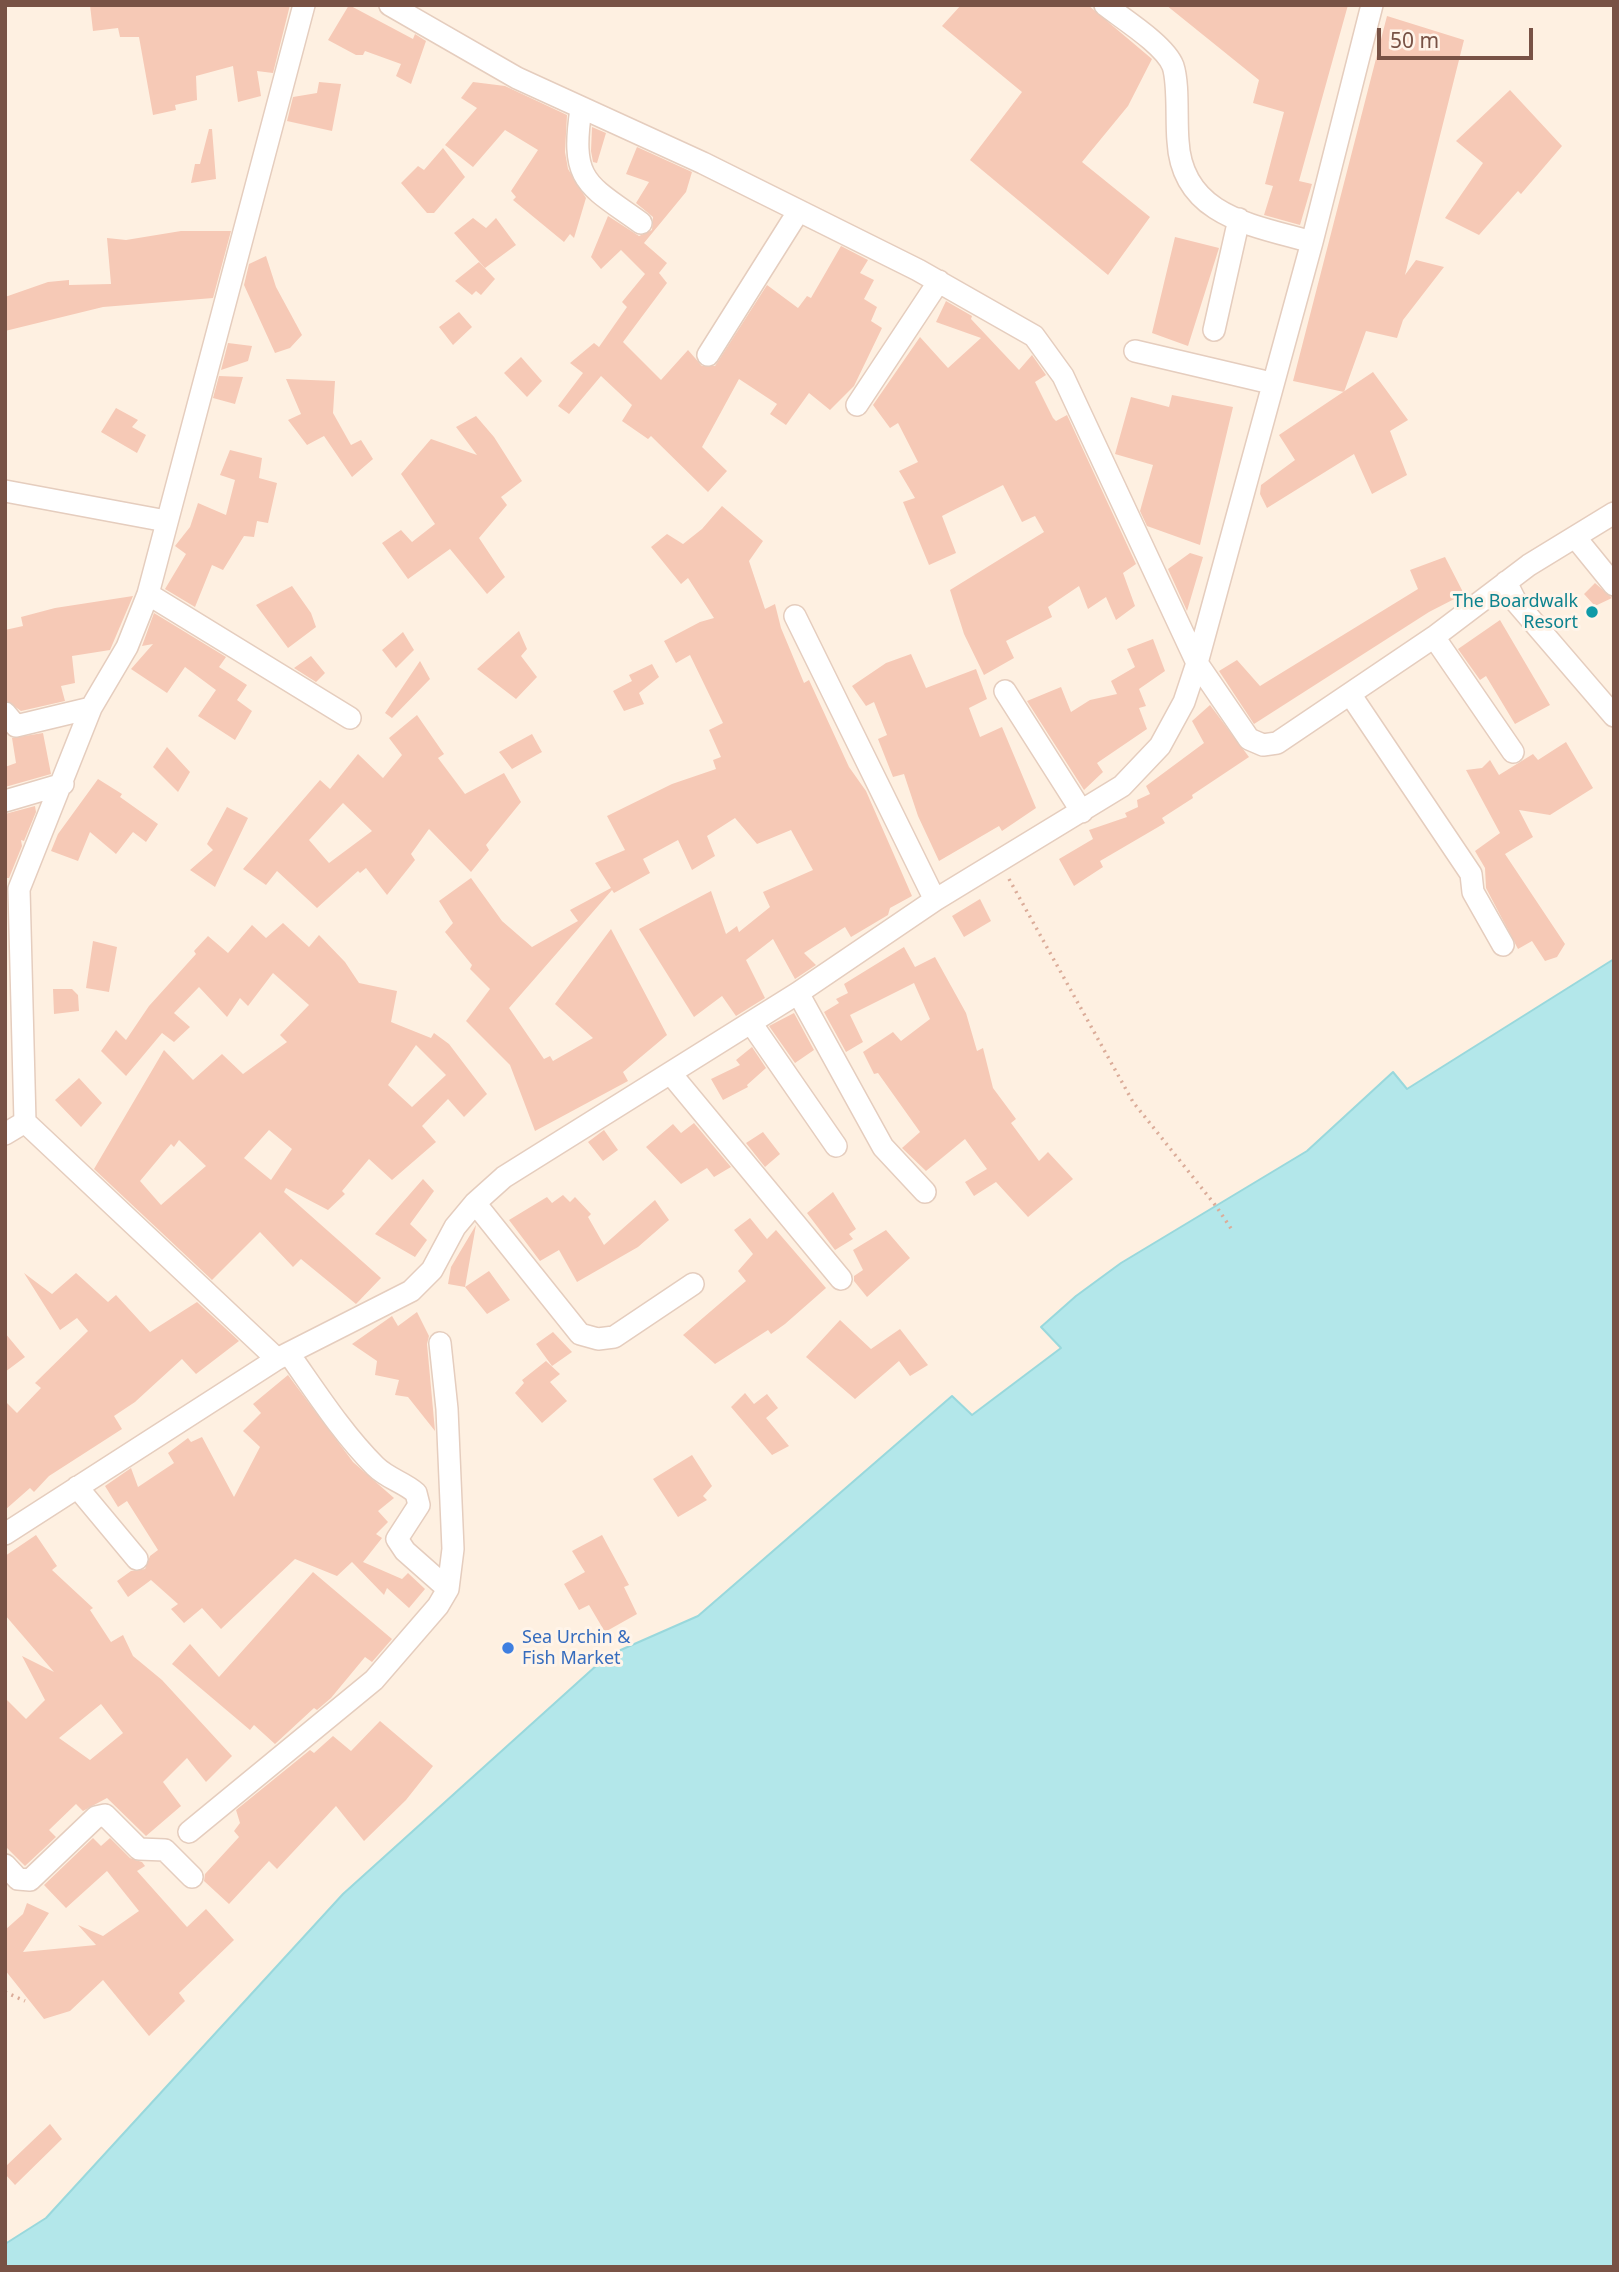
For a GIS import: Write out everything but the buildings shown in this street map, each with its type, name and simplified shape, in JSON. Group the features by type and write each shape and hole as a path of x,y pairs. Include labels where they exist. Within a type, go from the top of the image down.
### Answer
{"street":[{"path":"304,5 148,594 127,647 91,708 19,889 25,1122 283,1356 342,1429 389,1479 416,1493 419,1505 397,1539 405,1551 448,1589"},
{"path":"390,5 517,78 703,163 939,281 1034,336 1045,347 1069,389 1197,663 1249,739 1263,745 1278,743 1434,637 1506,582 1614,513"},
{"path":"1105,5 1156,44 1172,65 1178,149 1189,183 1207,205 1239,219 1312,242"},
{"path":"5,1534 283,1356 411,1291 432,1270 455,1227 475,1203 504,1177 798,993 935,900 1122,786 1160,746 1184,702 1197,663 1271,383 1312,242 1372,5"},
{"path":"581,109 579,158 586,183 641,223"},
{"path":"708,355 798,212"},
{"path":"1214,330 1239,219"},
{"path":"857,405 939,281"},
{"path":"1135,351 1271,383"},
{"path":"5,491 166,521"},
{"path":"1575,537 1614,585"},
{"path":"1506,582 1516,602 1614,716"},
{"path":"148,594 350,718"},
{"path":"795,616 935,900"},
{"path":"1434,637 1513,752"},
{"path":"1005,691 1082,812"},
{"path":"1350,694 1471,874 1473,892 1503,945"},
{"path":"5,713 16,726 91,708"},
{"path":"5,802 63,784"},
{"path":"798,993 877,1138 925,1192"},
{"path":"751,1023 836,1146"},
{"path":"671,1074 841,1279"},
{"path":"5,1134 25,1122"},
{"path":"475,1203 580,1334 598,1339 614,1337 693,1284"},
{"path":"189,1832 373,1680 438,1606 448,1589 453,1549 447,1409 440,1343"},
{"path":"77,1487 137,1559"},
{"path":"5,1865 18,1879 30,1880 99,1815 109,1817 139,1849 165,1850 192,1877"}],"path":[{"path":"998,863 1133,1102 1232,1230"},
{"path":"5,1992 25,2001"}],"water":[{"path":"1614,959 1614,2267 5,2267 5,2244 46,2218 343,1894 607,1656 698,1616 952,1396 972,1415 1061,1348 1041,1327 1076,1296 1121,1263 1307,1151 1393,1072 1407,1089"}],"place":[{"name":"The Boardwalk Resort","path":"1592,612"},
{"name":"Sea Urchin & Fish Market","path":"508,1648"}]}
